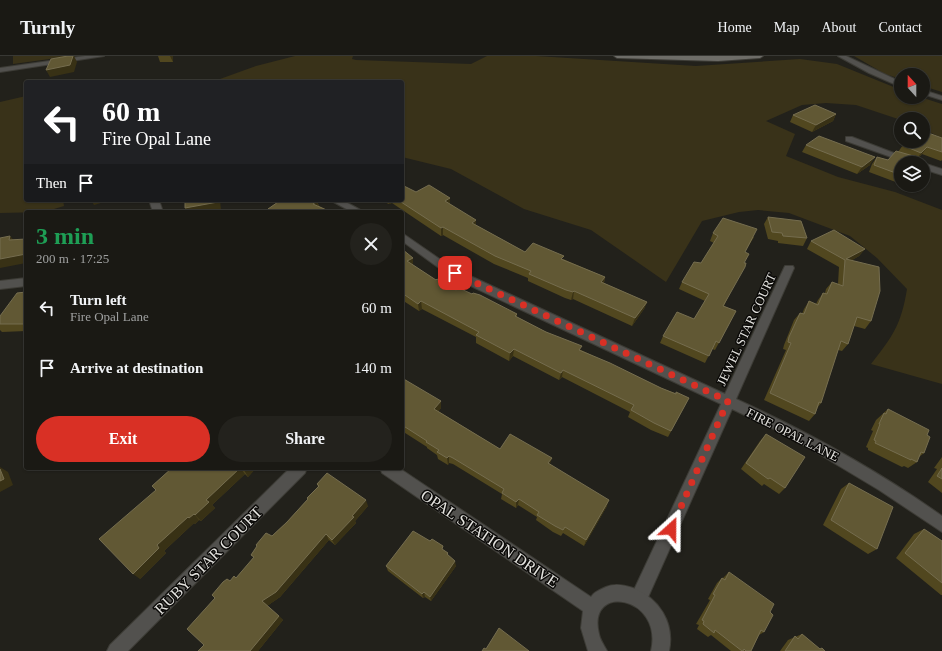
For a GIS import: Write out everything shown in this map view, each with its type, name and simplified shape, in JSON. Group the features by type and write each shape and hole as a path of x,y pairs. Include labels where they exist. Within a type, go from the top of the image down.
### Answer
{"main road":[{"path":"617,56 703,59 760,56"}],"street":[{"path":"0,70 33,64 101,56"},
{"path":"841,56 866,70 894,82"},
{"path":"930,94 942,98"},
{"path":"849,139 896,156"},
{"path":"930,168 942,172"},
{"path":"339,202 355,210"},
{"name":"FIRE OPAL LANE","path":"404,237 447,269 462,277 728,401 831,452 875,478 942,525"},
{"name":"JEWEL STAR COURT","path":"639,598 789,268"},
{"path":"0,285 24,282"},
{"name":"RUBY STAR COURT","path":"116,651 298,470"},
{"name":"OPAL STATION DRIVE","path":"390,470 593,608"},
{"path":"598,651 589,632 590,616 596,602 606,594 620,592 639,598 648,605 658,619 662,635 660,651"}],"shaded area":[{"path":"13,56 72,56 13,64"},
{"path":"295,56 353,56 352,59 356,60 471,64 487,56 536,56 696,66 800,59 837,64 894,87 894,104 930,104 930,100 942,104 942,138 930,132 930,112 894,112 894,118 856,105 826,103 802,105 766,121 795,134 786,156 838,177 895,192 942,210 942,384 871,364 895,330 902,312 907,289 877,258 850,236 789,213 758,210 739,212 702,221 666,282 591,230 524,209 451,169 404,157 404,80 214,80 256,66"},
{"path":"854,56 942,56 942,92 930,88 930,68 894,68 894,77 885,74"},
{"path":"24,96 24,202 63,202 64,206 51,210 24,210 24,212 0,213 0,102"}],"building":[{"path":"73,56 70,65 46,70 51,59"},
{"path":"815,105 836,114 816,125 793,115"},
{"path":"930,134 942,138 942,152 930,148"},
{"path":"819,136 875,157 862,167 806,145"},
{"path":"909,148 926,148 921,153"},
{"path":"896,151 914,156 894,156 894,172 874,165 877,157 888,160"},
{"path":"429,185 450,198 445,201 476,220 472,223 525,252 533,243 564,256 561,259 605,277 601,282 647,302 635,318 574,291 566,290 529,274 531,271 495,256 443,227 441,228 401,202 404,202 404,186 416,192"},
{"path":"185,202 218,202 185,208"},
{"path":"278,202 316,202 313,204 326,210 271,210 268,209"},
{"path":"768,217 801,221 807,238 783,236 782,233 772,232"},
{"path":"723,218 757,229 745,252 749,254 744,263 746,263 745,267 723,306 736,311 719,343 716,341 709,356 663,336 677,312 694,319 709,294 682,282 694,262 701,263 718,236 713,233"},
{"path":"834,230 865,249 846,259 879,267 880,291 871,321 857,317 848,344 841,341 821,403 819,402 815,414 770,393 791,343 788,342 789,337 800,313 804,314 809,301 818,305 823,293 827,294 832,282 843,286 845,260 811,241"},
{"path":"10,236 9,240 24,239 24,254 0,259 0,238"},
{"path":"404,251 413,258 407,261 436,280 437,279 456,290 459,288 472,294 480,295 517,314 515,316 546,332 582,346 579,350 610,363 661,388 676,394 676,392 689,398 671,431 631,410 634,405 563,370 561,373 514,349 510,353 476,335 479,332 421,301 418,304 404,294"},
{"path":"24,292 24,324 0,324 0,316 17,293"},
{"path":"404,379 441,401 434,409 500,449 510,434 552,458 548,463 609,500 586,540 565,527 563,530 537,515 539,512 519,499 516,502 502,493 504,489 453,458 449,456 447,458 437,452 439,450 426,442 427,441 404,426"},
{"path":"888,409 929,430 927,435 930,437 924,453 921,452 917,462 875,443 876,441 874,440 879,424 884,413 886,414"},
{"path":"766,434 805,457 785,488 770,478 768,479 746,463"},
{"path":"942,468 942,479 937,476"},
{"path":"0,469 4,479 0,481"},
{"path":"170,470 238,470 206,500 209,502 195,515 194,514 189,518 188,517 157,545 159,548 133,574 99,539 156,490 152,486"},
{"path":"327,473 366,500 352,516 354,517 332,540 326,534 276,592 262,601 279,616 250,651 198,651 204,645 187,629 215,598 212,595 223,582 227,579 230,581 234,576 236,578 254,557 251,555 257,546 256,545 266,533 272,536 287,522 319,486 317,484"},
{"path":"849,483 893,507 877,549 831,520"},
{"path":"924,529 942,541 942,583 905,553"},
{"path":"413,531 430,541 432,539 443,546 442,549 455,561 430,597 424,592 422,594 386,566"},
{"path":"729,572 774,604 770,612 773,615 764,632 761,630 751,651 746,651 744,649 742,651 715,630 714,633 703,624 704,621 702,620 715,595 713,594 722,578 725,580"},
{"path":"499,628 529,651 482,651 484,648 486,649"},
{"path":"802,634 820,649 822,648 825,651 785,651 795,636 798,639"}],"route":[{"path":"455,273 728,401 722,418 671,529"}]}
